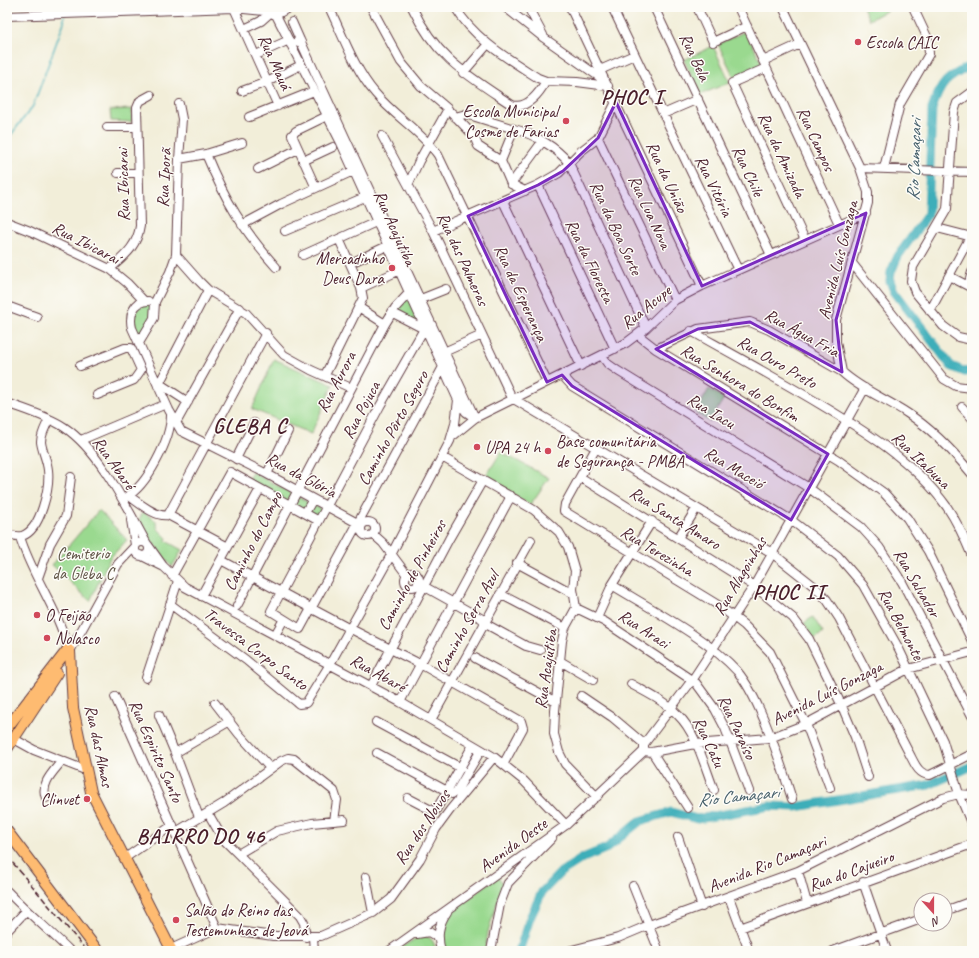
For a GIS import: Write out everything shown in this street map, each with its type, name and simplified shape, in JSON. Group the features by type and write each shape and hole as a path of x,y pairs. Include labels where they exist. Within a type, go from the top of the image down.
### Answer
{"main road":[{"path":"7,728 69,650"},
{"path":"7,749 69,650"},
{"name":"Rua das Almas","path":"69,650 73,708 85,770 91,792 172,950"},
{"path":"7,831 98,951"}],"street":[{"path":"244,28 290,7"},
{"name":"Rua da Esperança","path":"329,7 370,87 391,110 429,142 445,167 546,382"},
{"path":"371,7 382,30 401,62 421,86 448,108 474,136 478,146 501,161 511,184 525,191"},
{"path":"412,7 420,24 435,46 463,73 514,106 521,106 531,100 542,89 546,81"},
{"path":"455,7 467,25 488,44 538,78 546,81 607,83"},
{"path":"505,7 544,38 607,83"},
{"path":"528,7 544,38"},
{"name":"Rua da União","path":"570,7 702,286"},
{"path":"612,7 663,114 698,99"},
{"name":"Rua Bela","path":"654,7 698,99"},
{"path":"697,7 713,42 747,26"},
{"name":"Rua Campos","path":"738,7 839,224"},
{"name":"Avenida Luís Gonzaga","path":"783,7 860,168 868,192 866,213 836,320 836,342 842,372"},
{"path":"884,168 900,104 929,54 928,39 913,7"},
{"path":"7,16 234,8 273,14"},
{"name":"Rua Mauá","path":"234,8 278,106"},
{"path":"7,12 16,15"},
{"name":"Rua Acajutiba","path":"273,14 290,42 327,116 335,124 342,138 352,171 398,271 409,293 417,301 424,329 458,400 466,412 475,418"},
{"path":"292,22 335,124"},
{"path":"256,55 290,42 300,40"},
{"path":"463,73 488,44"},
{"path":"764,64 800,44"},
{"path":"600,70 634,55"},
{"name":"Rua da Amizada","path":"764,64 732,83 805,240"},
{"path":"242,91 267,82 301,65"},
{"path":"249,117 314,91"},
{"path":"972,92 957,103 954,112 946,170 947,209 911,272 911,281 915,292 930,311 949,331 958,337 972,340"},
{"name":"Rua Ibicarai","path":"110,270 131,250 138,238 140,226 137,126 138,103 143,98 151,95"},
{"name":"Rua Chile","path":"698,99 771,255"},
{"path":"433,231 538,186 559,173 598,138 616,102"},
{"name":"Rua Iporã","path":"139,343 155,315 155,302 170,272 176,255 182,115 179,104"},
{"path":"409,182 448,108"},
{"path":"455,117 466,114 525,132 561,153 569,163"},
{"name":"Rua Vitória","path":"663,114 738,270"},
{"path":"316,188 292,135 296,131 327,116"},
{"path":"107,127 137,126"},
{"path":"501,161 514,129"},
{"name":"Rua das Palmeras","path":"382,136 409,182 512,398"},
{"path":"342,138 388,226 417,301 444,352 475,418"},
{"name":"Rua Lua Nova","path":"598,138 675,300"},
{"path":"511,184 542,142"},
{"path":"179,159 206,154 242,143"},
{"path":"303,161 333,147"},
{"path":"258,169 298,149"},
{"path":"206,154 225,197 242,225 276,267"},
{"name":"Rua da Boa Sorte","path":"569,163 646,328"},
{"path":"860,168 972,172"},
{"path":"242,225 352,171"},
{"path":"118,173 138,173"},
{"name":"Rua da Floresta","path":"538,186 615,349"},
{"path":"285,231 365,197"},
{"name":"Rua da Esperança","path":"502,201 581,366"},
{"name":"Rua Acupe","path":"452,437 475,418 512,398 602,356 638,335 675,300 702,286 866,213"},
{"path":"303,255 376,221 388,226"},
{"name":"Rua Ibicaraí","path":"7,222 30,231 110,270 126,282 144,301"},
{"path":"930,311 971,237 937,228"},
{"path":"325,375 360,308 363,298 361,288 351,263 339,239"},
{"path":"351,263 387,246"},
{"path":"176,255 199,282 208,290 240,308 266,332 274,345 284,355 351,388"},
{"path":"852,264 944,379 956,386 972,388"},
{"path":"361,288 398,271"},
{"path":"949,276 970,287 972,272"},
{"path":"417,301 446,288"},
{"path":"159,385 208,290"},
{"name":"Rua Aurora","path":"296,490 385,324 392,312 409,293"},
{"path":"155,302 144,301 135,307 130,317 134,333 145,358 159,385 166,404 181,431 168,436"},
{"path":"7,306 37,317"},
{"path":"176,423 240,308"},
{"path":"360,308 385,324"},
{"path":"392,312 424,329"},
{"name":"Rua Água Fria","path":"656,349 691,331 723,324 744,322 756,323 842,372"},
{"name":"Rua Pojuca","path":"284,619 271,611 280,592 390,388 424,329"},
{"name":"Rua Ouro Preto","path":"691,331 773,376 847,420"},
{"path":"168,515 205,443 266,332"},
{"path":"444,352 482,335"},
{"name":"Rua Senhora do Bonfim","path":"638,335 656,349 828,454 874,485 906,518 928,550 960,620 972,641"},
{"path":"80,366 131,348 141,372 136,378 97,395"},
{"name":"Rua Iacu","path":"602,356 608,364 618,371 808,488"},
{"path":"137,362 145,358"},
{"name":"Caminho Pôrto Seguro","path":"284,619 300,629 360,524 443,367"},
{"path":"842,372 865,388 918,420 947,446 972,474"},
{"name":"Rua Maceió","path":"562,375 572,386 791,520"},
{"path":"159,385 188,402"},
{"name":"Rua Alagoinhas","path":"646,749 671,708 693,679 754,586 865,388"},
{"path":"512,398 772,553 809,581 827,600 843,626 874,687 920,771 930,775 952,768 972,754"},
{"path":"330,664 391,555 452,437 458,400"},
{"name":"Rua Abaré","path":"7,403 48,419 64,427 81,440 125,498 129,511 135,546"},
{"path":"81,440 166,404"},
{"path":"962,407 972,418"},
{"path":"172,415 168,436 144,481 125,498 164,516 168,515 228,547"},
{"path":"7,534 20,537 30,532 35,526 44,498 48,471 41,442 48,419"},
{"name":"Rua Itabuna","path":"847,420 889,449 930,488 950,512 972,556"},
{"path":"236,459 254,423"},
{"name":"Rua da Glória","path":"181,431 267,474 360,524 368,522 373,524 375,528 373,534 383,543 391,555"},
{"path":"267,474 288,431"},
{"path":"580,477 596,448"},
{"path":"442,457 511,496 540,515 562,536 575,567 574,594 576,608"},
{"path":"241,477 250,466"},
{"path":"146,678 170,604 175,578 197,530 228,474 232,472 319,521"},
{"path":"38,578 50,544 66,516 71,477"},
{"name":"Rua Terezinha","path":"580,477 564,506 564,512 735,616 762,642 770,652 806,724 830,788"},
{"name":"Rua Santa Amaro","path":"580,477 754,586 793,618 804,630 841,704 855,737 868,777"},
{"name":"Caminho de Pinheiros","path":"370,686 421,584 483,480"},
{"name":"Rua Salvador","path":"808,488 857,524 879,547 902,582 972,716"},
{"path":"201,596 260,489"},
{"name":"Caminho do Campo","path":"236,606 290,505 296,490"},
{"path":"400,702 511,496"},
{"path":"305,513 313,499"},
{"path":"678,538 696,509"},
{"name":"Rua Abaré","path":"129,511 163,566 175,578 201,596 400,702 504,763 536,793 563,827"},
{"name":"Rua Belmonte","path":"791,520 838,556 863,585 908,669 944,741 952,768"},
{"path":"597,618 612,585 652,521"},
{"path":"20,537 26,555 57,616 69,650"},
{"name":"Caminho Serra Azul","path":"431,720 516,563 531,540"},
{"path":"69,650 120,561 141,542 148,544 147,554 120,561"},
{"path":"135,546 136,552 140,555"},
{"name":"Rua Abaré","path":"140,555 163,566"},
{"path":"391,555 407,575 412,573 416,575 421,584 526,646 540,650"},
{"path":"221,560 311,609 420,664 521,722 523,728 504,763"},
{"path":"516,563 574,594"},
{"path":"612,585 713,649 733,668 744,682 770,738 792,799"},
{"path":"500,594 565,628"},
{"name":"Travessa Corpo Santo","path":"170,604 246,660 298,704 304,704 307,701 330,664"},
{"name":"Rua Acajutiba","path":"576,608 565,628 560,660 554,734 561,757 567,766 597,797"},
{"name":"Rua Araci","path":"576,608 597,618 693,679"},
{"path":"275,635 284,619"},
{"name":"Avenida Luís Gonzaga","path":"646,749 695,744 730,743 770,738 806,724 908,669 972,652"},
{"path":"475,658 556,702"},
{"path":"560,660 593,680"},
{"name":"Rua Paraíso","path":"693,679 715,709 749,791"},
{"name":"Rua Catu","path":"631,684 671,708 684,721 714,790"},
{"path":"581,696 612,717 646,749 688,808"},
{"name":"Rua Espirito Santo","path":"115,697 217,928"},
{"path":"215,703 270,768"},
{"path":"159,715 175,752 199,817"},
{"path":"175,752 230,721"},
{"path":"376,722 461,768"},
{"path":"14,739 61,762 85,770"},
{"path":"408,798 433,811 436,810 461,768 477,747"},
{"path":"377,753 452,794 456,792 477,747"},
{"name":"Avenida Oeste","path":"389,951 563,827 597,797 646,749"},
{"name":"Rua dos Noivos","path":"217,928 273,936 310,937 329,934 373,913 391,899 420,859 436,829 494,757"},
{"path":"124,858 174,829 208,813 239,793 283,759 292,758 324,782 336,795 334,821"},
{"path":"46,798 44,792 45,785 61,762"},
{"path":"952,768 959,794 972,825"},
{"name":"Avenida Rio Camaçari","path":"572,951 613,939 798,871 943,798 959,794 972,795"},
{"path":"208,813 224,839 300,916 310,937 314,951"},
{"path":"238,854 277,831 312,823 344,820"},
{"path":"491,951 500,904 507,885 563,827"},
{"path":"678,837 702,907"},
{"name":"Rua do Cajueiro","path":"740,928 807,902 972,844"},
{"path":"798,871 807,902"},
{"path":"500,872 507,885"},
{"path":"366,877 373,913"},
{"path":"864,882 887,951"},
{"path":"633,886 659,951"},
{"path":"7,891 26,911 46,927 70,951"},
{"path":"729,897 749,951"},
{"path":"953,908 972,901"},
{"path":"441,951 438,937 441,922 450,908"},
{"path":"7,931 26,911"},
{"path":"833,951 913,923"},
{"path":"172,950 217,928"},
{"path":"412,935 426,932 438,937"}],"highlighted area":[{"path":"616,102 702,286 866,213 836,320 842,372 750,322 698,329 656,349 828,454 791,520 572,386 562,375 547,382 468,216 538,185 563,171 598,138"}],"green space":[{"path":"863,7 886,7 888,10 869,20"},
{"path":"746,31 763,66 735,79 718,44"},
{"path":"713,46 730,82 700,95 684,60"},
{"path":"132,109 132,122 111,121 110,110"},
{"path":"408,294 424,329 393,314"},
{"path":"145,298 151,301 155,312 139,345 131,318"},
{"path":"274,359 333,385 311,434 252,409"},
{"path":"709,389 724,398 710,422 695,413"},
{"path":"501,452 549,478 530,505 485,478"},
{"path":"252,472 323,510 319,519 247,482"},
{"name":"Cemiterio da Gleba C","path":"99,510 127,540 110,558 90,601 52,565"},
{"path":"143,512 156,521 158,529 167,538 166,541 182,550 172,567 149,538 139,520"},
{"path":"813,617 823,633 814,639 804,623"},
{"path":"498,876 503,884 488,932 485,951 445,951 442,937 446,916"},
{"path":"420,936 431,939 436,951 395,951"}],"waterway":[{"path":"7,140 33,106 64,22 64,16"},
{"name":"Rio Camaçari","path":"972,65 950,78 942,87 935,100 932,109 928,214 898,256 891,272 890,281 894,291 951,366 965,372 972,371"},
{"name":"Rio Camaçari","path":"519,951 530,918 542,892 561,872 583,858 607,848 640,821 671,812 697,819 770,806 796,807 928,785 972,766"}],"railway":[{"path":"7,856 87,951"}],"place":[{"name":"Escola CAIC","path":"858,42"},
{"name":"Escola Municipal Cosme de Farias","path":"566,121"},
{"name":"Mercadinho Deus Dara","path":"392,268"},
{"name":"UPA 24 h","path":"477,447"},
{"name":"Base comunitária de Segurança - PMBA","path":"548,451"},
{"name":"O Feijão","path":"37,615"},
{"name":"Nolasco","path":"47,638"},
{"name":"Clinvet","path":"87,799"},
{"name":"Salão do Reino das Testemunhas de Jeová","path":"176,920"}],"district":[{"name":"PHOC I","path":"632,97"},
{"name":"GLEBA C","path":"250,426"},
{"name":"PHOC II","path":"789,592"},
{"name":"BAIRRO DO 46","path":"201,836"}]}
